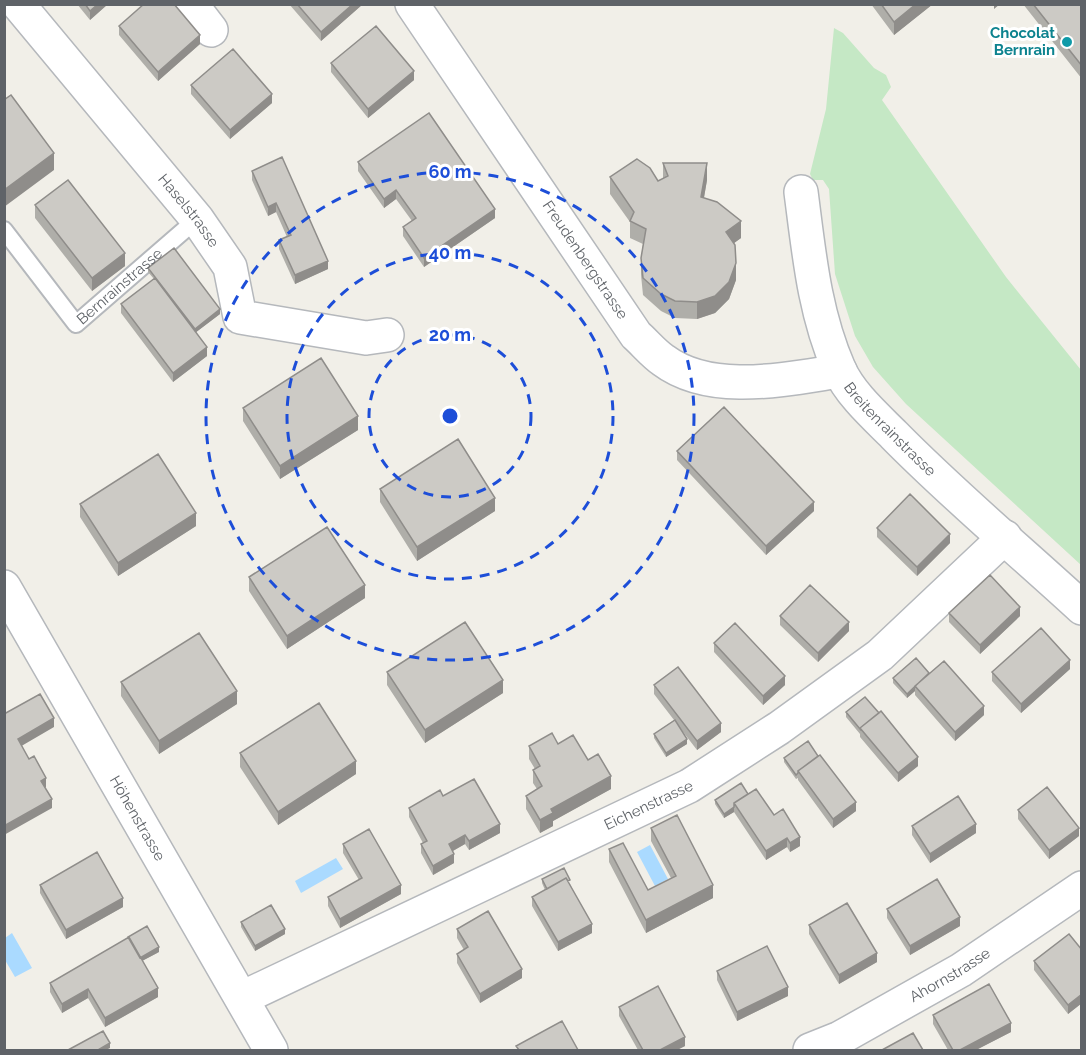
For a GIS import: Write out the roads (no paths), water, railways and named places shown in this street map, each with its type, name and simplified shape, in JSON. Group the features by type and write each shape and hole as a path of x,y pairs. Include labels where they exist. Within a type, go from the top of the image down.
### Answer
{"street":[{"name":"Haselstrasse","path":"18,4 197,219 230,267 240,317 366,338 387,335"},
{"path":"191,4 211,30"},
{"name":"Freudenbergstrasse","path":"412,4 636,335 664,361 693,375 727,381 840,371"},
{"name":"Breitenrainstrasse","path":"801,192 814,290 822,324 840,371 869,409 925,466 1082,608"},
{"name":"Eichenstrasse","path":"242,998 689,786 779,728 880,655 1005,537"},
{"name":"Höhenstrasse","path":"4,587 271,1050"},
{"name":"Ahornstrasse","path":"810,1050 840,1038 961,970 1082,888"}],"lane":[{"name":"Bernrainstrasse","path":"4,230 76,324 197,219"}],"water":[{"path":"650,845 668,879 655,886 637,852"},
{"path":"336,858 343,869 301,893 295,881"},
{"path":"12,933 32,968 15,977 5,960 5,938"}],"place":[{"name":"Chocolat Bernrain","path":"1067,42"}]}
